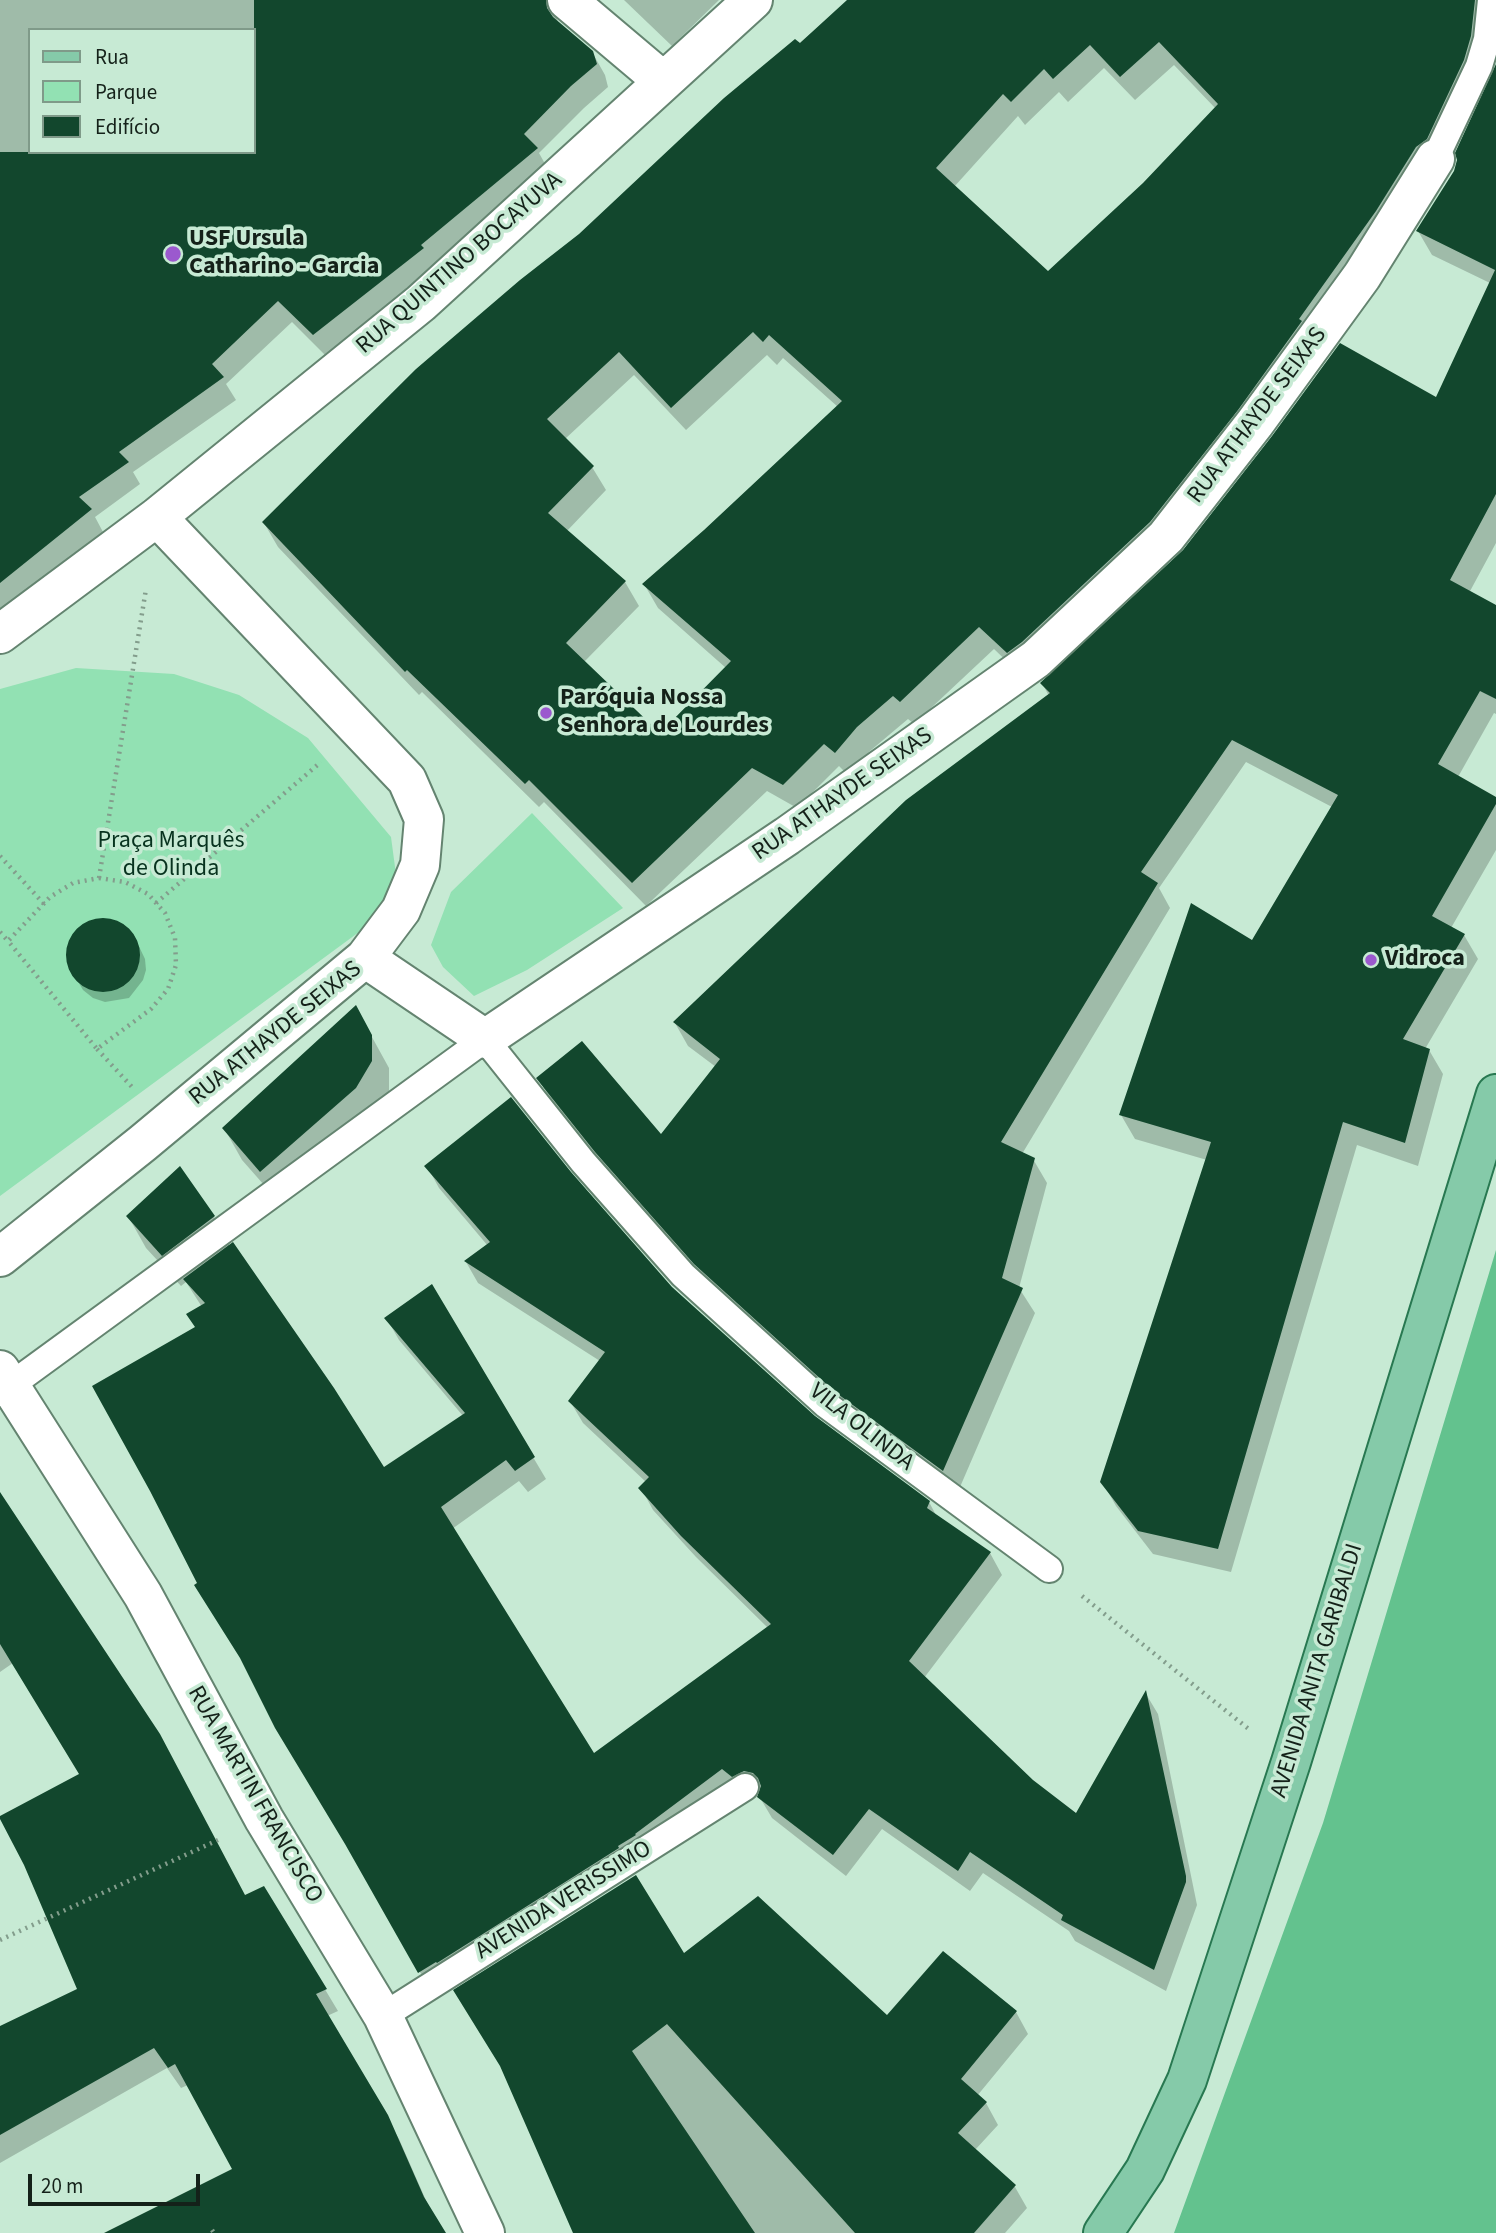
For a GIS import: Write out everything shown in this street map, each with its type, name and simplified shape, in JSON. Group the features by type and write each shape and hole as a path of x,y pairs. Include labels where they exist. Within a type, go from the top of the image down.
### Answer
{"main road":[{"name":"AVENIDA ANITA GARIBALDI","path":"1103,2233 1145,2170 1187,2080 1291,1762 1496,1094"}],"street":[{"path":"567,0 663,81"},
{"name":"RUA QUINTINO BOCAYUVA","path":"0,634 158,517 421,303 753,0"},
{"name":"RUA ATHAYDE SEIXAS","path":"0,1258 365,958 485,1038 787,835 1036,659 1166,537 1255,423 1362,276 1435,159"},
{"path":"158,517 407,780 424,819 420,865 401,911 365,958"},
{"name":"RUA MARTIN FRANCISCO","path":"4,1383 143,1595 264,1819 383,2016 485,2233"}],"lane":[{"name":"RUA ATHAYDE SEIXAS","path":"1435,159 1479,66 1487,39 1491,0"},
{"path":"4,1383 485,1038"},
{"name":"VILA OLINDA","path":"485,1038 583,1162 683,1275 825,1404 1049,1569"},
{"name":"AVENIDA VERISSIMO","path":"383,2016 745,1787"}],"path":[{"path":"99,878 158,517"},
{"path":"156,903 359,729"},
{"path":"0,856 44,904"},
{"path":"0,932 97,1049 151,1009 168,989 176,965 175,938 165,913 148,894 125,882 99,878 73,883 50,897 8,941"},
{"path":"1049,1569 1291,1762"},
{"path":"0,1940 264,1819"}],"green space":[{"name":"Praça Marquês de Olinda","path":"76,668 174,674 239,695 308,738 391,837 397,882 374,921 0,1196 0,689"},
{"path":"532,813 623,908 527,970 474,996 443,967 431,945 451,892"},
{"path":"1496,1250 1496,2233 1174,2233 1323,1823"}],"building":[{"path":"254,0 546,0 547,8 553,17 593,51 597,64 571,86 524,134 538,148 421,245 424,248 313,335 278,301 212,364 224,377 119,452 129,462 79,497 92,509 0,583 0,152 256,154"},
{"path":"847,0 1475,0 1471,36 1464,60 1427,139 1416,147 1376,211 1299,319 1302,321 1238,410 1150,522 1007,653 979,627 900,702 893,696 857,727 835,753 824,744 783,785 752,768 632,883 529,780 525,784 407,670 405,672 262,522 416,369 520,280 579,234 724,98 795,39 800,43","holes":["1159,42 1218,104 1143,183 1048,271 936,168 1003,94 1011,102 1044,69 1053,79 1090,45 1120,77","753,332 763,342 769,335 842,401 642,584 731,661 660,733 566,643 626,581 548,513 594,466 547,419 619,352 671,408"]},
{"path":"1496,64 1496,494 1450,580 1496,605 1496,699 1480,691 1438,764 1496,797 1496,804 1432,916 1465,934 1403,1039 1430,1049 1405,1143 1343,1122 1218,1549 1138,1531 1100,1482 1211,1142 1119,1115 1191,903 1252,940 1338,795 1232,740 1141,872 1158,883 1001,1142 1035,1158 1002,1278 1023,1288 943,1471 835,1392 694,1264 595,1152 536,1078 582,1041 661,1134 720,1059 673,1022 906,800 1050,693 1040,683 1183,550 1340,343 1436,397 1495,270 1416,231 1454,171 1457,160 1455,153"},
{"path":"96,918 110,918 124,924 134,934 140,955 134,976 124,986 110,992 96,992 82,986 72,976 66,962 66,948 72,934 82,924"},
{"path":"356,1005 372,1035 372,1061 356,1088 260,1172 222,1128"},
{"path":"511,1097 571,1172 672,1287 815,1416 930,1501 927,1508 991,1552 909,1661 1033,1780 1076,1813 1146,1690 1186,1876 1154,1970 1061,1920 1063,1915 970,1852 958,1871 869,1809 833,1855 757,1797 761,1786 753,1773 744,1771 732,1777 722,1769 618,1846 619,1848 418,1973 275,1728 240,1658 194,1585 197,1583 150,1491 92,1386 195,1327 186,1314 205,1303 183,1279 233,1242 334,1388 384,1467 465,1413 384,1318 432,1284 535,1457 515,1471 506,1460 441,1507 594,1753 771,1624 681,1536 638,1488 649,1477 568,1401 605,1352 464,1261 490,1242 424,1166"},
{"path":"180,1166 215,1216 162,1256 126,1216"},
{"path":"0,1492 160,1734 245,1895 264,1886 327,1989 316,1994 388,2115 424,2197 446,2233 104,2233 232,2169 175,2064 168,2068 154,2048 0,2135 0,2026 77,1989 0,1816 79,1774 0,1644"},
{"path":"636,1875 684,1953 758,1896 887,2015 943,1951 1017,2011 961,2079 987,2102 958,2133 1016,2185 974,2233 855,2233 667,2024 632,2051 755,2233 573,2233 500,2066 453,1990"}],"place":[{"name":"USF Ursula Catharino - Garcia","path":"173,254"},
{"name":"Paróquia Nossa Senhora de Lourdes","path":"546,713"},
{"name":"Vidroca","path":"1371,960"}]}
